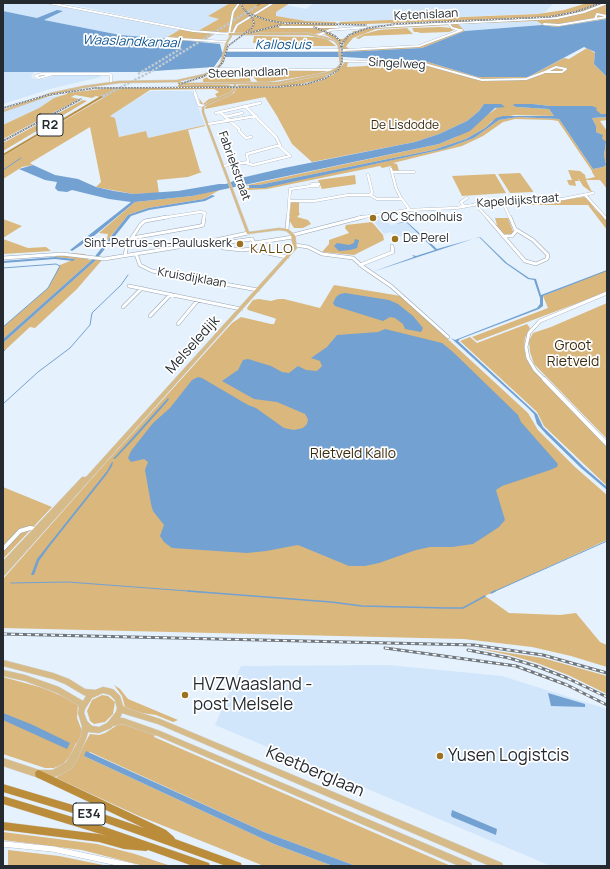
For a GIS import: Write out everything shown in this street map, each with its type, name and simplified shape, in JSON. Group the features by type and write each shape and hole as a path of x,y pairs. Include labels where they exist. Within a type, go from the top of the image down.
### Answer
{"highway":[{"path":"253,6 262,3"},
{"name":"R2","path":"3,154 100,97"},
{"path":"39,774 163,833 174,843"},
{"name":"E34","path":"3,788 92,815 238,866"},
{"name":"E34","path":"3,800 99,829 206,866"},
{"path":"3,826 99,838 124,845 155,848"}],"main road":[{"name":"Ketenislaan","path":"229,34 320,35 334,40 337,43"},
{"path":"180,81 203,75 216,69 221,64 227,42 231,36 229,34"},
{"name":"Ketenislaan","path":"294,34 320,35"},
{"path":"320,35 337,43 341,51 342,62"},
{"name":"Steenlandlaan","path":"3,111 56,93 111,83 180,81 178,83 182,84 236,84 283,82 323,74 334,70 342,62"},
{"path":"205,106 230,94 234,90 236,84"},
{"name":"Fabriekstraat","path":"205,106 202,110 248,233"},
{"path":"248,233 279,229 287,230 293,236 295,245"},
{"name":"Melseledijk","path":"39,530 241,309 294,249 295,245"},
{"path":"3,565 39,530"},
{"path":"3,573 39,530"},
{"path":"3,663 67,681 84,692 94,693 103,690 112,692 118,698 120,708 113,723 99,730 94,730 86,726 82,718 82,708 80,703 59,690 25,678 3,673"},
{"path":"82,708 94,693"},
{"name":"Keetberglaan","path":"120,708 158,721 498,866"},
{"name":"Keetberglaan","path":"113,723 123,721 158,733 468,866"},
{"path":"3,762 39,774 52,774 69,765 82,744 86,726"}],"street":[{"path":"49,3 204,33 229,34 233,33 237,25 273,3"},
{"path":"229,34 233,12 240,3"},
{"name":"Ketenislaan","path":"320,35 339,28 552,18 580,13 607,3"},
{"path":"595,19 597,14 607,17"},
{"path":"552,18 554,21 544,24 560,25 607,17"},
{"path":"225,51 341,51 419,46 462,30 453,28 448,23"},
{"path":"280,27 339,28"},
{"path":"166,38 227,42"},
{"name":"Singelweg","path":"342,62 425,64 478,79 526,79 556,67 566,69 562,72 545,72"},
{"path":"216,69 334,70"},
{"path":"53,74 39,78 35,76 38,74 53,74 108,74 111,76 111,83"},
{"name":"Fabriekstraat","path":"194,90 199,105 205,106"},
{"path":"216,113 260,103"},
{"path":"223,166 246,163 252,165 290,156 279,146 280,144 276,137 245,106"},
{"path":"220,112 231,121 246,138 251,137"},
{"path":"225,117 242,113"},
{"path":"208,124 256,116"},
{"path":"246,163 249,161 247,155 249,153 279,146"},
{"path":"409,210 396,188 392,170 414,172"},
{"path":"368,175 372,195 376,199 401,198"},
{"path":"287,230 290,189 311,186"},
{"name":"Kapeldijkstraat","path":"467,198 461,202 464,207 502,200 551,199 593,193"},
{"path":"289,201 323,199 348,195 372,195"},
{"path":"585,195 590,199 598,211 607,219"},
{"path":"475,204 525,261 530,263 538,263 548,258 547,254 533,240 516,231 502,200"},
{"path":"254,243 293,236 314,229 368,216 409,210 464,207"},
{"path":"125,255 126,247 141,224 145,221 200,212 205,213 203,225 132,238"},
{"path":"502,236 512,236 516,231"},
{"path":"3,258 62,254 99,259 136,254 248,233"},
{"path":"252,239 254,243 251,249 244,250 222,248 223,243 252,239"},
{"path":"295,245 308,247 322,254 349,256 353,258 360,265 390,286 448,337"},
{"path":"360,265 393,252 392,246"},
{"path":"256,251 287,257"},
{"name":"Kruisdijklaan","path":"136,254 140,265 152,271 258,290"},
{"path":"129,286 241,309"},
{"path":"123,307 142,288"},
{"path":"150,316 171,294"},
{"path":"607,294 540,321 529,332 526,347 528,358 538,373 607,444"},
{"path":"178,324 198,300"},
{"path":"3,549 20,531 30,528 39,530"},
{"path":"3,844 53,850 132,866"}],"shaded area":[{"path":"3,3 44,3 180,30 164,39 154,40 156,38 120,35 43,20 57,10 37,18 3,11"},
{"path":"64,3 230,3 208,16 219,19 198,31"},
{"path":"314,3 554,3 543,14 361,21 306,21 276,16 276,12 286,5 306,9"},
{"path":"537,21 543,25 465,31 458,24"},
{"path":"222,71 249,71 248,76 220,78"},
{"path":"3,72 34,72 31,77 35,79 44,79 55,75 99,75 101,77 50,89 3,104"},
{"path":"150,91 192,91 205,125 148,138 146,131 118,137 115,118 109,116"},
{"path":"66,94 54,98 39,108 3,125 3,112 39,99"},
{"path":"380,215 391,225 406,222 417,233 402,236 395,236 391,232 384,234 370,217"},
{"path":"388,665 502,676 607,709 607,866 551,866 215,725 241,666"}],"green space":[{"path":"230,3 290,3 276,12 276,16 306,21 336,22 337,29 315,34 216,33 202,42 164,39 181,29 196,32 219,19 208,16"},
{"path":"587,3 607,3 607,19 556,27 543,25 537,21 458,24 465,31 422,48 345,52 419,46 461,30 453,29 454,30 449,32 420,33 414,32 412,28 451,28 449,25 376,29 353,38 346,47 349,48 347,50 342,49 344,43 346,39 355,32 347,37 342,43 334,36 340,42 341,47 336,41 324,34 325,33 336,30 330,32 339,39 343,39 354,32 352,31 358,31 361,28 447,23 445,21 340,25 339,22 538,14 564,10"},
{"path":"407,28 413,34 364,36 359,39 356,38 379,30"},
{"path":"254,36 316,37 327,39 336,46 272,46 271,43 253,43"},
{"name":"De Lisdodde","path":"587,48 595,53 594,64 607,77 607,114 601,114 586,106 514,104 516,107 549,109 554,116 514,115 492,121 485,128 466,139 433,150 259,185 243,186 439,144 456,137 497,108 484,104 479,111 467,121 439,134 415,142 312,162 292,144 265,97 205,109 206,106 234,93 236,88 289,86 238,87 238,85 289,82 328,74 338,69 319,80 290,86 309,84 333,75 345,62 348,62 347,67 367,66 368,63 381,63 382,59 428,62 478,77 528,77 564,58 569,59"},
{"path":"281,70 330,70 318,74 268,82 258,82 251,75 253,73 278,75 281,74"},
{"path":"249,76 251,82 203,82 203,79 208,77 238,79"},
{"path":"178,85 229,85 234,87 231,92 203,105 201,105 199,98 203,104 209,99 217,97 215,94 219,92 214,89 150,90 110,116 115,118 119,137 146,131 148,138 205,125 188,130 200,171 202,172 188,177 157,180 159,193 133,194 96,187 101,182 90,127 30,163 33,165 22,167 3,179 3,156 103,98 96,96 92,98 75,95 71,97 79,99 3,139 3,125 39,108 54,98 67,93 109,88 225,87 178,87"},
{"path":"83,100 87,101 3,151 3,143"},
{"path":"518,117 559,119 593,169 606,165 604,155 606,143 601,134 596,132 596,126 592,118 607,117 607,120 600,121 607,131 607,189 600,180 586,180 592,192 583,186 578,178 579,181 575,181 576,186 569,185 567,180 572,180 568,170 580,171 585,175 586,179 595,177 558,121 515,119 503,122 483,136 462,146 393,163 397,164 399,171 393,171 391,166 382,168 380,166 267,189 249,190 244,188 261,188 444,149 474,138 499,120"},
{"path":"520,173 533,192 510,193 498,174"},
{"path":"495,174 506,193 462,196 452,176"},
{"path":"355,175 356,184 322,189 318,180"},
{"path":"221,189 204,199 148,208 128,215 106,242 108,234 99,233 135,202 192,196"},
{"path":"587,198 595,209 607,220 607,230 588,205 509,205 505,201 568,199"},
{"path":"291,202 299,202 300,214 297,217 308,220 311,224 303,228 294,228 289,220"},
{"path":"495,218 508,218 514,234 509,236 503,234 495,225 497,225"},
{"path":"3,219 22,226 3,238"},
{"path":"372,222 383,235 384,240 354,255 322,252 329,244 329,240 349,233 345,228 346,225"},
{"path":"3,239 28,248 46,247 51,251 3,254"},
{"path":"71,253 84,254 90,257 88,260 92,260 3,339 3,327 48,288 60,265 75,259 55,257 56,255 68,255"},
{"path":"96,260 102,260 77,289 35,328 30,327 3,352 3,343"},
{"path":"607,270 607,292 477,341 472,337 548,308 543,296"},
{"name":"Rietveld Kallo","path":"334,285 401,296 528,413 538,430 575,467 607,495 607,540 485,596 509,613 560,615 576,613 600,642 607,645 607,667 571,656 532,647 464,639 3,628 3,579 102,467 232,323 241,317 274,324 276,319 248,310 247,308 253,300 259,299 271,301 284,299 320,308"},
{"name":"Groot Rietveld","path":"607,303 607,439 534,364 530,352 529,341 533,333 551,327"},
{"path":"527,324 530,328 525,338 524,347 526,358 533,370 607,447 607,486 544,426 537,412 460,341 470,337 477,343"},
{"path":"3,487 52,507 3,559"},
{"path":"475,648 543,658 607,676 607,694 568,675 537,663"},
{"path":"3,677 43,688 74,701 78,705 77,718 82,735 79,743 76,743 70,756 63,764 54,768 45,768 3,754"},
{"path":"114,685 120,689 128,699 178,720 173,722 156,715 135,712 125,707 122,696"},
{"path":"102,695 108,696 115,702 113,714 105,722 94,724 90,721 87,711 92,700"},
{"path":"119,724 128,725 155,734 154,737 451,866 356,866 264,832 90,752 84,756 274,844 333,866 264,866 139,816 56,778 77,757 90,734 99,735 105,733"},
{"path":"3,832 97,844 135,854 171,866 144,866 82,850 3,840"},
{"path":"8,850 59,856 108,866 8,866"}],"water":[{"name":"Waaslandkanaal","path":"57,10 63,11 44,20 120,35 156,38 154,40 159,38 220,44 222,52 345,52 422,48 465,31 542,25 556,27 607,19 607,77 594,64 595,52 584,47 528,77 478,77 428,62 345,57 221,57 214,67 139,72 3,72 3,11 37,18"},
{"path":"484,104 501,104 505,107 495,108 470,131 439,144 192,196 135,202 89,240 72,251 70,250 131,202 109,199 72,190 67,192 58,191 55,188 57,182 45,180 19,169 33,165 55,175 78,179 96,187 133,194 178,191 226,184 241,178 284,168 415,142 439,134 467,121 479,111"},
{"path":"513,105 592,106 597,108 596,110 601,114 607,114 607,117 592,118 596,126 596,132 603,135 602,138 606,142 604,155 606,165 593,169 559,119 518,117 499,120 474,138 444,149 264,188 249,188 249,185 259,185 433,150 466,139 485,128 496,118 503,116 554,116 549,109 516,107"},
{"path":"212,195 215,196 205,201 149,210 131,216 96,260 3,343 3,339 92,260 128,215 148,208 204,199"},
{"path":"406,221 437,249 473,239 372,272 414,257 412,255 416,256 435,250 406,222 395,224"},
{"path":"479,237 507,263 529,278 536,279 541,295 607,270 543,296 543,306 539,309 458,341 537,414 543,427 607,487 607,490 581,468 546,434 537,424 534,414 528,408 451,338 455,340 537,308 540,304 540,298 534,280 528,279 505,263"},
{"path":"355,239 359,240 357,248 339,251 334,246 337,243 349,245 354,243"},
{"path":"55,257 75,259 73,261 55,259 3,263 3,261"},
{"path":"345,293 389,300 398,304 413,316 423,328 421,332 405,329 403,324 395,318 390,317 383,321 335,306 333,303 336,297"},
{"path":"385,329 442,343 518,415 521,422 558,464 557,467 550,470 502,486 496,490 505,520 499,527 473,544 452,547 430,547 365,566 349,566 298,545 247,553 172,548 164,542 160,536 164,525 153,511 151,504 145,470 148,462 144,459 131,462 128,458 131,451 153,423 170,408 192,380 198,377 202,378 248,405 256,408 284,428 294,430 303,428 307,424 308,419 305,414 277,402 254,399 222,381 238,370 243,360 248,359 271,366 282,372 289,373 298,366 306,370 317,371 322,366 320,361 311,358 327,347 337,335 378,332"},
{"path":"168,398 169,399 166,403 134,439 115,459 113,459"},
{"path":"112,462 112,466 107,474 49,547 39,561 34,575 31,575 37,559 107,471"},
{"path":"548,693 585,704 585,707 551,706"},
{"path":"3,713 33,725 70,743 67,749 3,720"},
{"path":"86,751 264,832 356,866 333,866 274,844 84,756"},
{"path":"452,810 497,829 496,835 452,817"}],"waterway":[{"path":"3,170 21,158"},
{"path":"3,268 56,264 60,266 48,288 3,327"},
{"path":"3,404 38,372 70,348 90,325 92,313 121,285 128,275"},
{"path":"493,592 607,541"},
{"path":"11,583 68,582 201,592"},
{"path":"188,591 201,592"},
{"path":"201,592 331,602 362,606 445,608 463,608 485,596"}],"tunnel":[{"path":"106,95 152,71 257,6"},
{"path":"138,74 182,48"},
{"path":"102,97 106,95"}],"railway":[{"path":"180,84 202,77 217,69 223,62 228,46 252,28 254,24 253,19 243,8 241,3"},
{"path":"392,24 549,17 575,12 601,3"},
{"path":"250,14 267,20 289,24"},
{"path":"284,23 366,25"},
{"path":"3,108 48,95 95,88 277,87 307,84 326,78 338,70 342,62 342,44 349,35 368,28 397,24"},
{"path":"249,33 280,25"},
{"path":"314,27 335,36 340,41 341,47"},
{"path":"3,141 81,99"},
{"path":"3,634 474,645 543,655 607,673"},
{"path":"385,648 516,666 567,685 607,705"},
{"path":"468,650 509,658 536,666 567,678 607,697"}],"place":[{"name":"OC Schoolhuis","path":"373,218"},
{"name":"De Perel","path":"395,239"},
{"name":"Sint-Petrus-en-Pauluskerk","path":"240,244"},
{"name":"HVZWaasland - post Melsele","path":"185,695"},
{"name":"Yusen Logistcis","path":"440,756"}],"district":[{"name":"KALLO","path":"272,249"}],"water label":[{"name":"Kallosluis","path":"283,45"}]}
